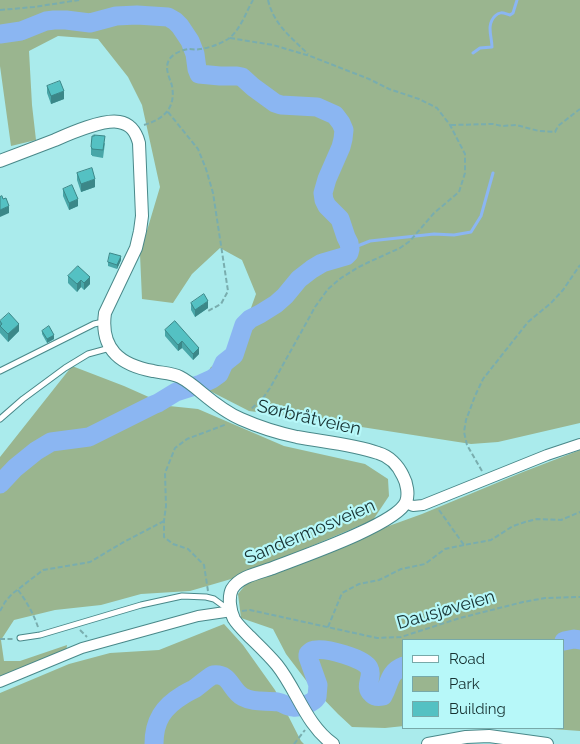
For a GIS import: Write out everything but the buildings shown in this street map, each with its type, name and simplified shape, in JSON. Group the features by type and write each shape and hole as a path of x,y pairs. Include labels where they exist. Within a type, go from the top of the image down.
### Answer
{"street":[{"path":"0,161 79,130 107,122 122,122 136,132 141,169 142,216 136,248 105,313 105,330 111,348"},
{"name":"Sørbråtveien","path":"111,348 120,358 136,366 176,375 188,381 226,411 240,419 297,437 363,449 388,457 404,477 407,492 406,503"},
{"path":"406,503 418,506 435,501 547,455 580,444"},
{"name":"Sandermosveien","path":"232,611 229,602 231,591 238,582 375,527 395,515 406,503"},
{"path":"0,682 92,645 198,616 232,611 234,619 277,665 305,712 325,738 333,744"},
{"path":"428,744 466,737 489,736 547,744"}],"lane":[{"path":"0,371 80,330 104,322"},
{"path":"0,419 65,368 88,354 111,348"},
{"path":"20,638 40,635 141,605 182,596 209,598 232,611"}],"path":[{"path":"0,10 79,0"},
{"path":"148,124 168,112 173,100 172,86 167,71 169,60 176,53 188,49 213,46 230,38 238,28 253,0"},
{"path":"268,0 270,10 282,29 310,56"},
{"path":"209,598 204,565 188,549 173,544 164,537 166,506 165,473 174,448 187,439 240,419 263,398 328,289 357,268 400,248 410,241 434,213 459,192 465,173 465,154 450,125 437,108 419,99 389,89 369,78 310,56 273,45 230,38"},
{"path":"450,125 493,124 502,126 516,124 539,131 555,132 558,126 580,109"},
{"path":"168,112 198,149 213,193 228,291 220,304 208,311"},
{"path":"486,480 467,445 464,432 466,420 475,396 483,379 528,322 563,290 580,265"},
{"path":"435,501 464,544"},
{"path":"328,628 342,593 359,584 379,580 401,569 425,564 445,549 491,540 513,526 525,522 561,520 580,512"},
{"path":"0,611 5,602 43,570 90,562 164,521"},
{"path":"18,590 34,614 40,635"},
{"name":"Dausjøveien","path":"232,611 250,610 377,638 401,637 460,618 523,602 545,598 580,597"},
{"path":"74,624 92,645"},
{"path":"0,639 20,638"},
{"path":"294,744 305,712"}],"green space":[{"path":"0,0 580,0 580,423 498,442 471,444 249,411 208,390 210,368 238,344 256,294 242,260 220,248 192,274 173,303 142,299 140,254 160,187 142,105 128,77 98,39 58,36 29,51 36,140 11,146 0,66"},
{"path":"72,366 169,406 198,409 284,446 365,464 388,479 389,496 373,520 238,577 190,591 141,594 101,605 55,610 14,620 1,640 4,661 20,661 67,645 66,653 0,680 0,457"},
{"path":"580,450 580,731 553,729 565,729 565,639 402,639 402,726 385,728 352,727 308,683 286,654 273,629 241,618 238,594 246,584"},
{"path":"224,624 243,645 275,690 304,744 0,744 0,693 69,664 110,653 159,650"}],"waterway":[{"path":"473,53 480,48 492,47 490,27 492,20 498,13 510,15 513,13 517,0"},
{"path":"0,34 21,31 46,21 54,20 90,23 116,16 168,17 180,26 190,41 199,74 242,77 275,103 317,107 335,115 344,130 343,139 323,193 327,206 340,219 350,249 346,256 322,263 312,269 299,279 276,304 250,319 244,325 234,355 224,363 219,374 212,379 176,392 158,403 89,437 51,442 15,468 0,484"},
{"path":"350,249 370,241 471,232 481,216 493,173"},
{"path":"565,641 580,640"},
{"path":"154,744 158,722 170,704 213,675 219,675 227,679 239,694 247,699 278,702 296,707 310,703 317,697 318,685 308,657 308,654 312,651 336,652 353,657 366,664 370,671 369,691 377,696 383,696 392,675 402,667"}]}
